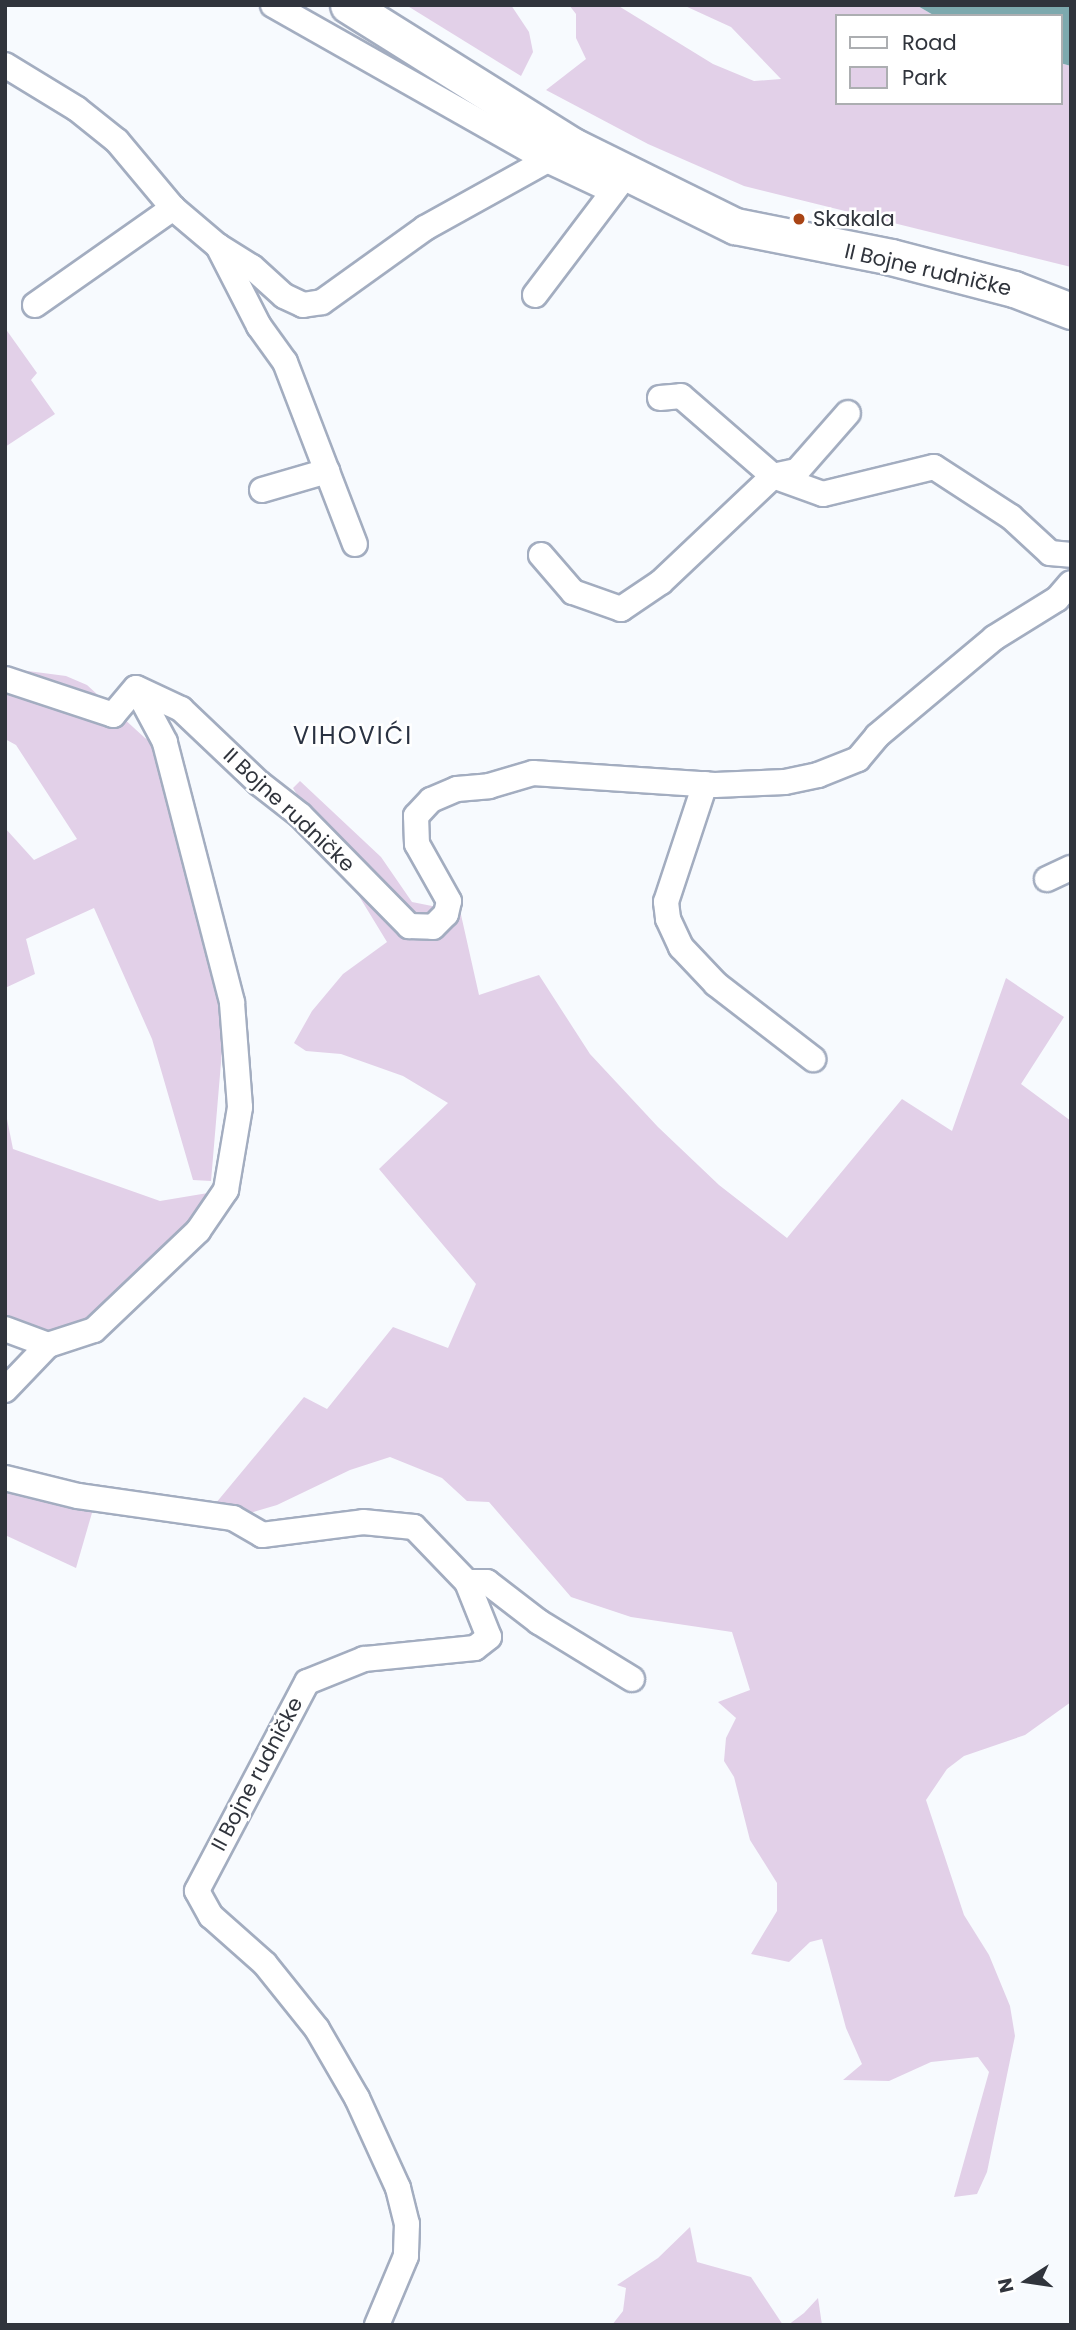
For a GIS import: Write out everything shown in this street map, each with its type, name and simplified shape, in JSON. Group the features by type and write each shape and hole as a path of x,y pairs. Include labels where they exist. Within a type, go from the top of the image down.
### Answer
{"street":[{"path":"273,5 560,153"},
{"name":"II Bojne rudničke","path":"348,5 560,153 621,181 735,226 891,257 1014,289 1071,311"},
{"path":"5,65 77,109 117,141 173,208 218,246 252,267 284,296 303,305 322,302 425,228 560,153"},
{"path":"536,295 621,181"},
{"path":"35,305 173,208"},
{"path":"218,246 259,326 285,362 355,544"},
{"path":"660,398 681,396 773,476 823,494 874,485 934,467 1011,517 1050,553 1071,555"},
{"path":"541,555 573,592 621,609 662,582 773,476 797,471 848,413"},
{"path":"262,490 327,471"},
{"name":"II Bojne rudničke","path":"136,688 181,709 259,783 300,815 408,926 433,927 446,915 449,901 417,844 416,816 431,800 457,789 489,786 533,773 705,784 786,782 858,759 877,736 994,639 1057,599 1071,583"},
{"path":"5,679 113,715 136,688 164,742 204,883 232,1002 240,1107 226,1190 198,1231 109,1319 74,1340 48,1345 5,1329"},
{"path":"705,784 666,902 668,919 681,947 716,984 813,1059"},
{"path":"1047,879 1071,868"},
{"path":"5,1390 48,1345"},
{"name":"II Bojne rudničke","path":"5,1478 79,1496 233,1518 262,1535 363,1522 414,1527 467,1582 488,1637 475,1648 364,1659 307,1682 197,1891 211,1916 265,1964 317,2029 357,2098 398,2188 407,2224 406,2256 377,2325"},
{"path":"467,1582 487,1582 539,1622 632,1679"}],"green space":[{"path":"406,5 511,5 529,32 533,52 521,76"},
{"path":"569,5 617,5 713,64 754,81 781,79 731,27 683,5 916,5 932,14 834,14 834,105 1062,105 1062,64 1071,66 1071,267 744,186 648,144 546,90 586,59 576,38 576,14"},
{"path":"5,328 37,373 31,380 55,414 5,447"},
{"path":"5,668 66,676 87,685 145,738 178,755 242,1055 222,1051 211,1181 193,1180 152,1039 94,908 26,939 35,974 5,988 5,828 34,860 77,839 16,745 5,739"},
{"path":"300,781 381,857 412,902 437,907 455,888 479,995 539,975 590,1054 658,1127 719,1185 787,1238 902,1099 952,1131 1006,978 1064,1017 1021,1084 1071,1121 1071,1702 1025,1735 964,1756 947,1769 926,1800 964,1915 989,1955 1010,2006 1015,2036 987,2172 977,2194 954,2197 989,2072 978,2057 931,2062 889,2081 843,2080 862,2064 846,2028 822,1939 810,1942 789,1962 751,1954 777,1911 777,1883 750,1840 734,1777 724,1761 726,1738 736,1718 718,1702 750,1690 732,1632 631,1617 571,1597 489,1502 467,1501 442,1478 390,1457 350,1470 277,1505 233,1518 206,1515 304,1397 327,1409 393,1327 448,1348 476,1284 379,1169 448,1103 403,1076 341,1054 306,1051 294,1043 312,1011 343,974 387,942 293,788"},
{"path":"5,1109 13,1149 160,1201 226,1190 74,1340 5,1329"},
{"path":"5,1478 96,1499 76,1568 5,1535"},
{"path":"690,2227 697,2262 751,2277 783,2325 612,2325 623,2311 626,2288 617,2285 658,2258"},
{"path":"818,2298 822,2325 788,2325 804,2313"}],"water":[{"path":"916,5 1071,5 1071,66 1062,64 1062,14 932,14"}],"place":[{"name":"Skakala","path":"799,219"}],"district":[{"name":"VIHOVIĆI","path":"353,736"}]}
